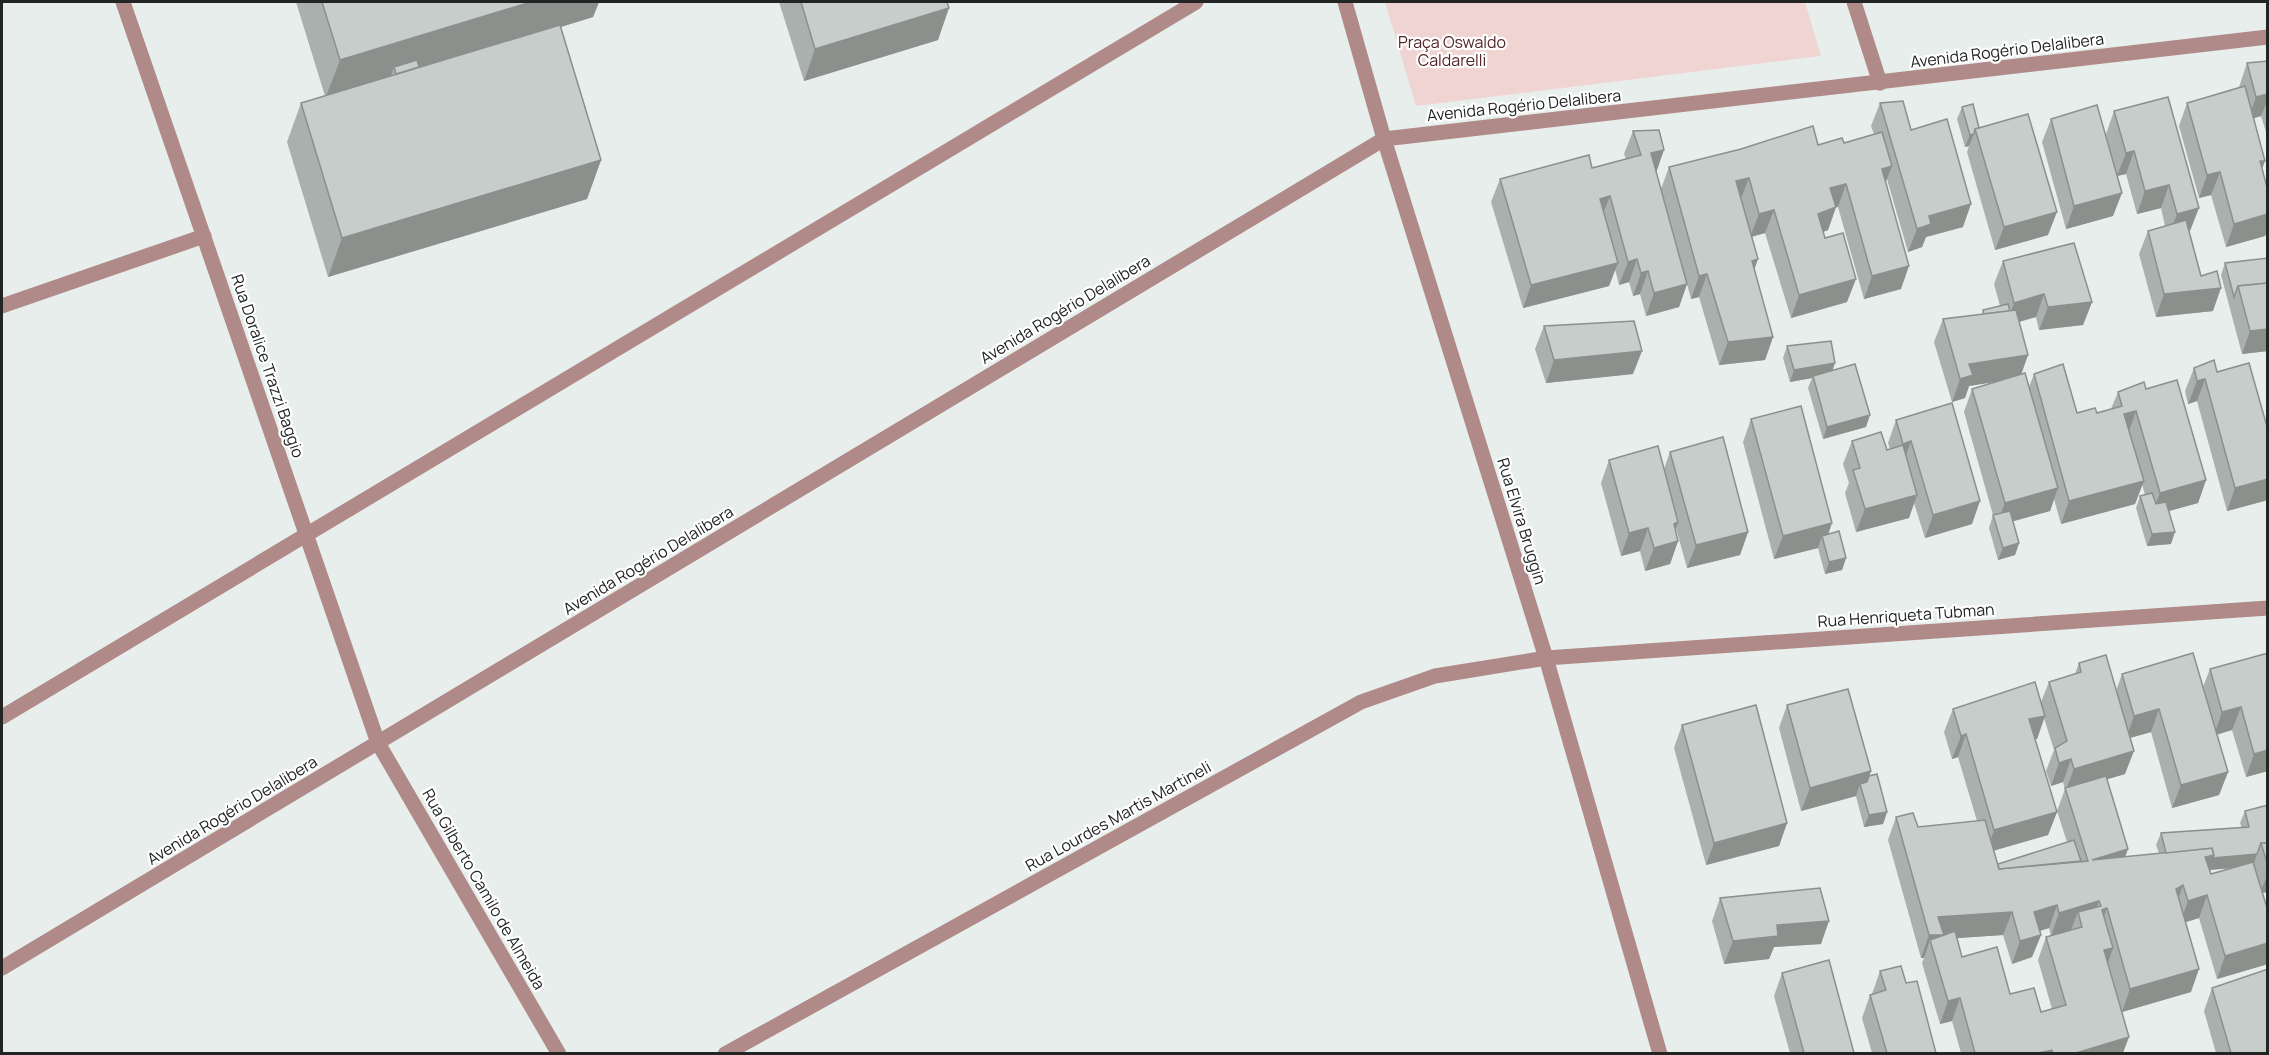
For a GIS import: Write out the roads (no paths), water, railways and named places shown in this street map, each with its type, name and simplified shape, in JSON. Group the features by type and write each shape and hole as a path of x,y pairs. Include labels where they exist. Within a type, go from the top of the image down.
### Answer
{"street":[{"name":"Rua Doralice Trazzi Baggio","path":"123,2 378,743"},
{"path":"2,717 1196,2"},
{"name":"Rua Elvira Bruggin","path":"1345,2 1383,139 1546,658 1660,1053"},
{"path":"1854,2 1880,83"},
{"name":"Avenida Rogério Delalibera","path":"2,968 1383,139 2268,37"},
{"path":"2,306 204,236"},
{"name":"Rua Henriqueta Tubman","path":"1546,658 2268,608"},
{"name":"Rua Lourdes Martis Martineli","path":"726,1053 1361,702 1435,676 1546,658"},
{"name":"Rua Gilberto Camilo de Almeida","path":"378,743 559,1053"}],"park label":[{"name":"Praça Oswaldo Caldarelli","path":"1452,51"}]}
